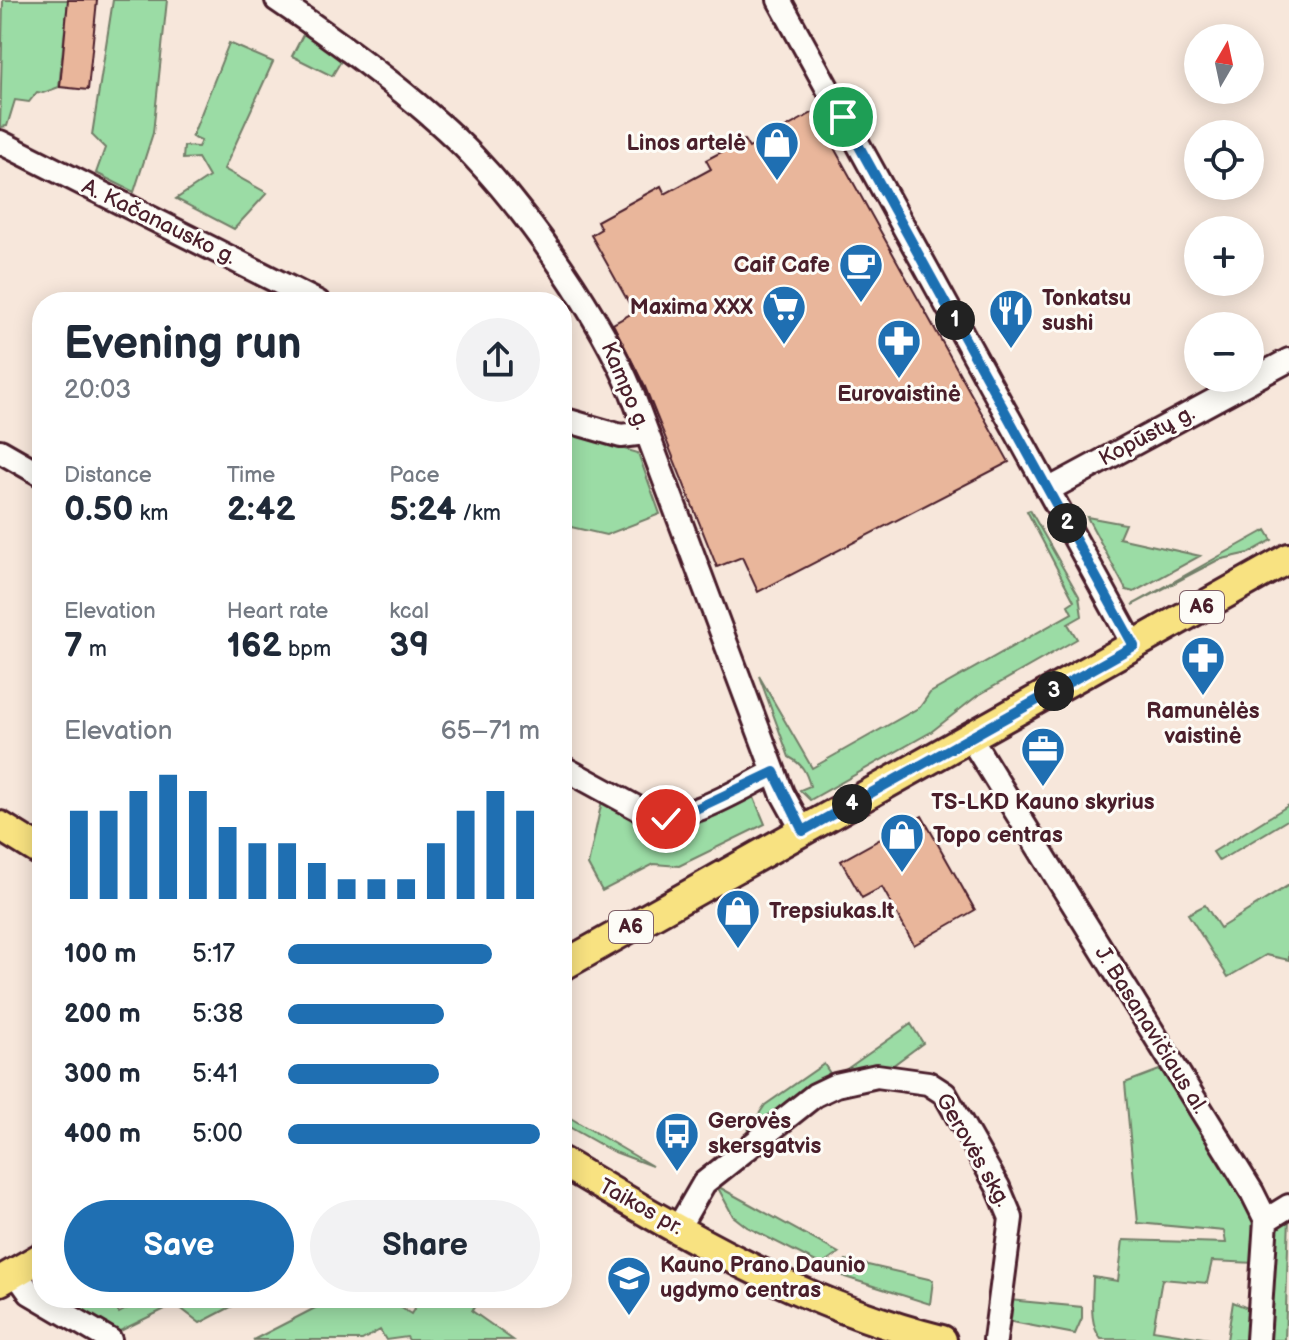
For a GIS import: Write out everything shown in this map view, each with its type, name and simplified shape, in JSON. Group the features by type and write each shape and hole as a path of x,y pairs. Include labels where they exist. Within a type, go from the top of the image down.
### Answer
{"main road":[{"name":"A6","path":"572,960 1289,558"},
{"path":"0,826 32,846"},
{"name":"Taikos pr.","path":"572,1168 754,1271 815,1299 893,1328 942,1340"},
{"path":"8,1276 32,1263"}],"street":[{"name":"Kampo g.","path":"277,0 443,128 495,180 605,337 645,433 774,772 803,831"},
{"path":"779,0 1134,646"},
{"name":"A. Kačanausko g.","path":"0,142 298,292"},
{"name":"Kopūstų g.","path":"1048,490 1289,360"},
{"path":"572,422 621,436 645,433"},
{"path":"0,451 32,469"},
{"name":"J. Basanavičiaus al.","path":"971,739 1252,1192 1266,1220"},
{"path":"572,772 652,816 666,819 683,815 774,772"},
{"name":"Gerovės skg.","path":"678,1228 704,1183 815,1095 836,1085 877,1076 928,1083 945,1094 998,1187 1011,1218 995,1340"},
{"path":"1258,1340 1266,1220 1289,1206"},
{"path":"8,1276 32,1294"},
{"path":"56,1308 110,1340"}],"green space":[{"path":"3,0 68,0 59,87 37,92 29,102 15,100 7,126 0,127"},
{"path":"113,0 167,0 153,133 134,192 96,173 105,148 92,135"},
{"path":"306,29 344,56 332,76 292,56"},
{"path":"229,43 273,62 224,169 267,193 234,229 176,199 209,177 198,158 183,159 184,146 198,147 201,141 192,137"},
{"path":"572,436 638,453 660,514 606,535 572,527"},
{"path":"1030,510 1079,596 1082,616 1068,624 1077,639 977,696 931,732 810,800 800,790 810,786 807,776 800,765 789,757 759,676 812,768 920,707 930,693 1072,613 1068,605 1074,601 1027,511"},
{"path":"1087,517 1125,524 1119,538 1200,556 1134,592 1126,590"},
{"path":"1266,530 1272,540 1249,553 1218,560 1132,605"},
{"path":"752,793 765,824 679,866 654,864 602,891 588,865 603,796 658,824"},
{"path":"1289,805 1289,819 1219,861 1213,852"},
{"path":"1289,885 1289,960 1266,955 1228,977 1188,914 1205,905 1220,928"},
{"path":"911,1024 923,1043 892,1066 841,1073"},
{"path":"824,1064 833,1078 747,1132 765,1105"},
{"path":"1162,1069 1244,1196 1256,1225 1255,1263 1212,1261 1207,1283 1162,1279 1153,1330 1216,1340 1101,1339 1093,1318 1093,1277 1118,1281 1123,1240 1226,1243 1224,1231 1138,1223 1125,1083"},
{"path":"572,1119 652,1166 612,1151 572,1129"},
{"path":"717,1186 839,1253 822,1265 747,1227 733,1216"},
{"path":"1289,1216 1285,1340 1268,1340 1275,1233"},
{"path":"846,1260 933,1280 930,1304 845,1277 839,1273"},
{"path":"1009,1300 1082,1307 1082,1318 1075,1334 1007,1321"},
{"path":"1233,1302 1250,1309 1245,1340 1227,1340"},
{"path":"75,1308 116,1308 119,1313 128,1308 167,1308 116,1333"},
{"path":"180,1308 229,1308 200,1323"},
{"path":"315,1308 401,1308 411,1314 415,1308 474,1308 472,1311 513,1340 409,1340 407,1337 386,1340 380,1330 362,1340 253,1340"}],"building":[{"path":"68,0 97,0 88,90 60,87"},
{"name":"Maxima XXX","path":"814,112 1009,462 758,592 742,557 717,567 645,387 613,324 634,312 591,235 601,229 597,221 661,186 665,194 711,169 706,160 744,140 749,148"},
{"name":"Topo centras","path":"922,816 975,910 914,945 882,887 862,898 841,861"}],"place":[{"name":"Linos artelė","path":"777,182"},
{"name":"Caif Cafe","path":"861,304"},
{"name":"Maxima XXX","path":"784,346"},
{"name":"Tonkatsu sushi","path":"1011,350"},
{"name":"Eurovaistinė","path":"899,380"},
{"name":"Ramunėlės vaistinė","path":"1203,697"},
{"name":"TS-LKD Kauno skyrius","path":"1043,788"},
{"name":"Topo centras","path":"902,874"},
{"name":"Trepsiukas.lt","path":"738,950"},
{"name":"Gerovės skersgatvis","path":"677,1173"},
{"name":"Kauno Prano Daunio ugdymo centras","path":"629,1317"}],"route":[{"path":"666,819 683,815 774,772 803,831 1134,646 843,117"}]}
